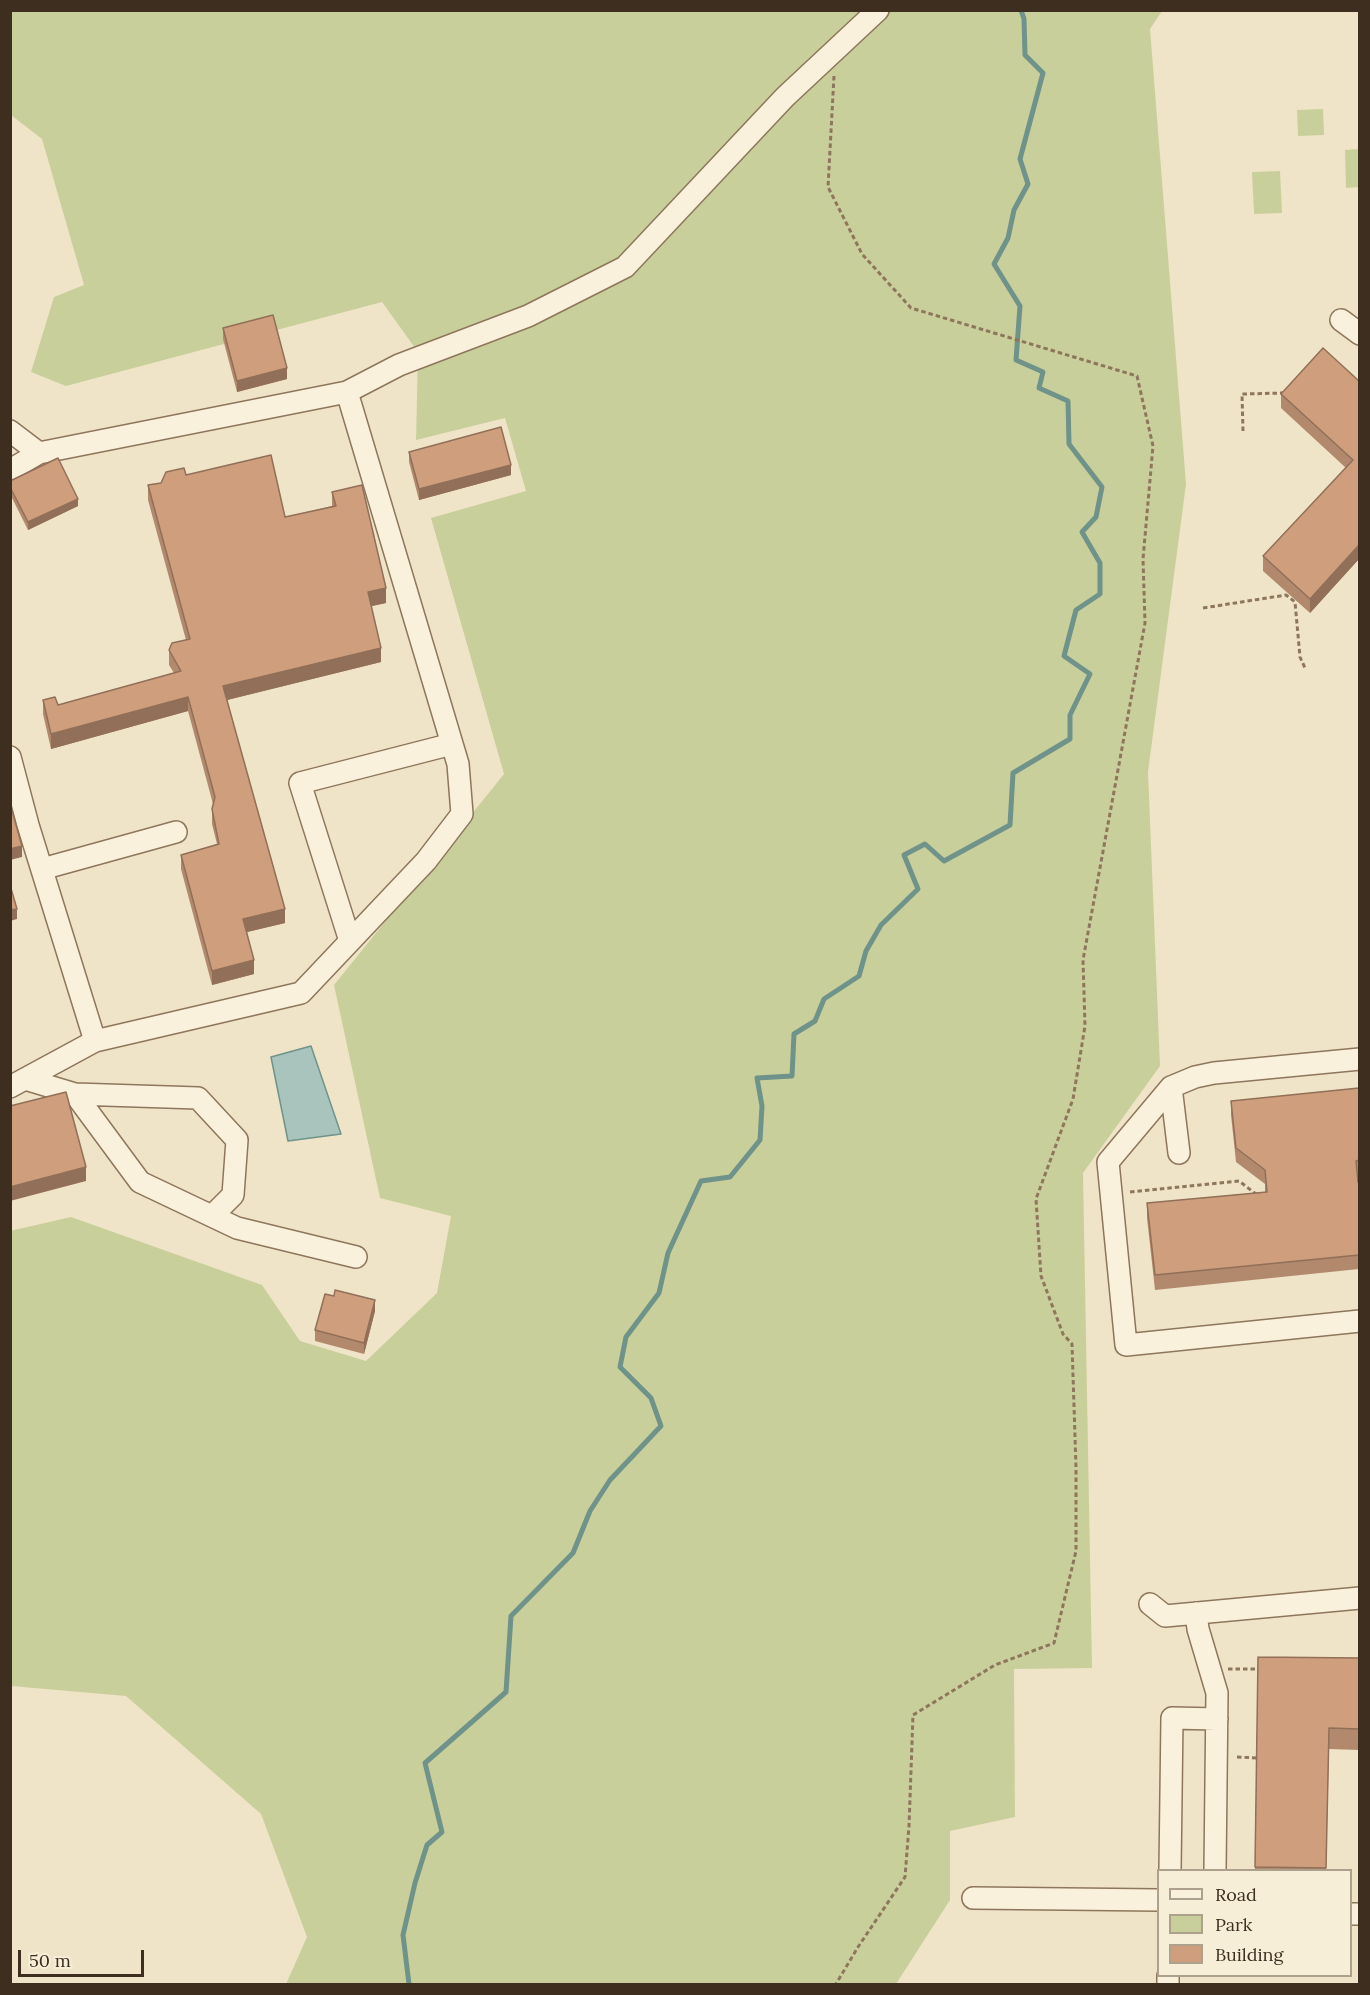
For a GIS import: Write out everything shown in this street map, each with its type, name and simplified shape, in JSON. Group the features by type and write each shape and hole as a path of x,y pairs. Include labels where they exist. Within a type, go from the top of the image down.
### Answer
{"lane":[{"path":"10,470 39,453 347,392 399,365 528,316 625,267 785,97 878,10"},
{"path":"1341,320 1359,334"},
{"path":"18,1083 94,1041 301,993 426,861 462,814 458,764 347,392"},
{"path":"10,431 39,453"},
{"path":"350,941 300,783 452,744"},
{"path":"10,757 94,1041"},
{"path":"42,869 176,832"},
{"path":"1359,1059 1214,1073 1195,1077 1171,1087 1108,1162 1126,1345 1359,1321"},
{"path":"18,1083 75,1094 198,1098 237,1140 233,1195 212,1216"},
{"path":"1171,1087 1179,1153"},
{"path":"75,1094 140,1182 237,1228 356,1257"},
{"path":"1150,1604 1165,1616 1359,1598"},
{"path":"1196,1613 1198,1629 1217,1693 1215,1869"},
{"path":"1170,1869 1172,1718 1217,1719"},
{"path":"973,1898 1157,1900"}],"path":[{"path":"834,74 828,187 862,254 911,308 1137,376 1153,446 1143,559 1145,623 1083,960 1085,1026 1073,1099 1036,1199 1041,1276 1063,1335 1071,1344 1076,1468 1076,1551 1054,1643 995,1665 913,1715 909,1826 904,1877 836,1984"},
{"path":"1243,431 1242,394 1290,393"},
{"path":"1203,608 1286,595 1296,602 1300,657 1305,668"},
{"path":"1125,1192 1239,1181 1261,1199"},
{"path":"1223,1669 1263,1669"},
{"path":"1237,1757 1257,1758"}],"green space":[{"path":"11,11 1162,11 1150,29 1186,484 1148,772 1160,1066 1083,1173 1092,1668 1014,1669 1015,1817 950,1831 950,1900 896,1984 286,1984 307,1937 261,1814 126,1696 11,1686 10,1231 71,1217 262,1285 300,1341 366,1361 437,1293 451,1216 380,1198 334,985 504,774 431,518 526,491 505,418 416,440 418,352 382,302 66,386 31,372 54,297 84,285 42,139 11,115"},
{"path":"1323,109 1324,135 1298,136 1297,110"},
{"path":"1359,149 1359,187 1346,188 1345,150"},
{"path":"1280,171 1282,213 1254,214 1252,172"}],"water":[{"path":"311,1046 341,1134 288,1141 271,1057"}],"building":[{"path":"273,315 287,368 237,381 223,328"},
{"path":"1323,348 1359,381 1359,545 1310,599 1263,556 1353,460 1281,394"},
{"path":"501,427 511,465 419,489 409,452"},
{"path":"271,455 285,517 336,506 332,492 362,485 386,588 368,592 381,648 223,686 285,909 243,919 254,960 212,971 181,855 219,844 212,809 215,797 188,697 51,734 43,700 55,697 58,705 181,671 169,650 172,643 190,639 148,485 161,483 166,472 184,468 186,475"},
{"path":"58,458 78,499 28,522 10,487 10,481"},
{"path":"10,807 22,846 10,849"},
{"path":"10,885 17,909 10,910"},
{"path":"1359,1088 1359,1160 1356,1161 1359,1184 1359,1255 1155,1275 1147,1203 1267,1192 1265,1170 1236,1148 1231,1101"},
{"path":"66,1092 86,1167 10,1187 10,1106"},
{"path":"335,1290 375,1300 364,1343 315,1330 325,1294 334,1296"},
{"path":"1258,1657 1359,1658 1359,1729 1329,1728 1326,1868 1255,1867"}],"waterway":[{"path":"409,1984 403,1935 415,1883 427,1845 442,1832 425,1763 506,1692 511,1616 573,1553 590,1511 610,1480 661,1426 651,1398 620,1367 626,1337 659,1293 668,1253 701,1181 730,1177 760,1140 762,1106 757,1078 792,1076 794,1034 815,1021 824,999 859,976 866,951 881,925 918,889 904,855 925,844 944,861 1010,825 1013,773 1070,739 1070,715 1090,674 1064,656 1076,610 1100,594 1100,563 1082,532 1096,517 1102,487 1069,444 1068,401 1039,388 1043,372 1016,360 1020,306 994,264 1008,238 1014,210 1028,184 1020,159 1043,73 1025,55 1024,19 1021,10"}]}
